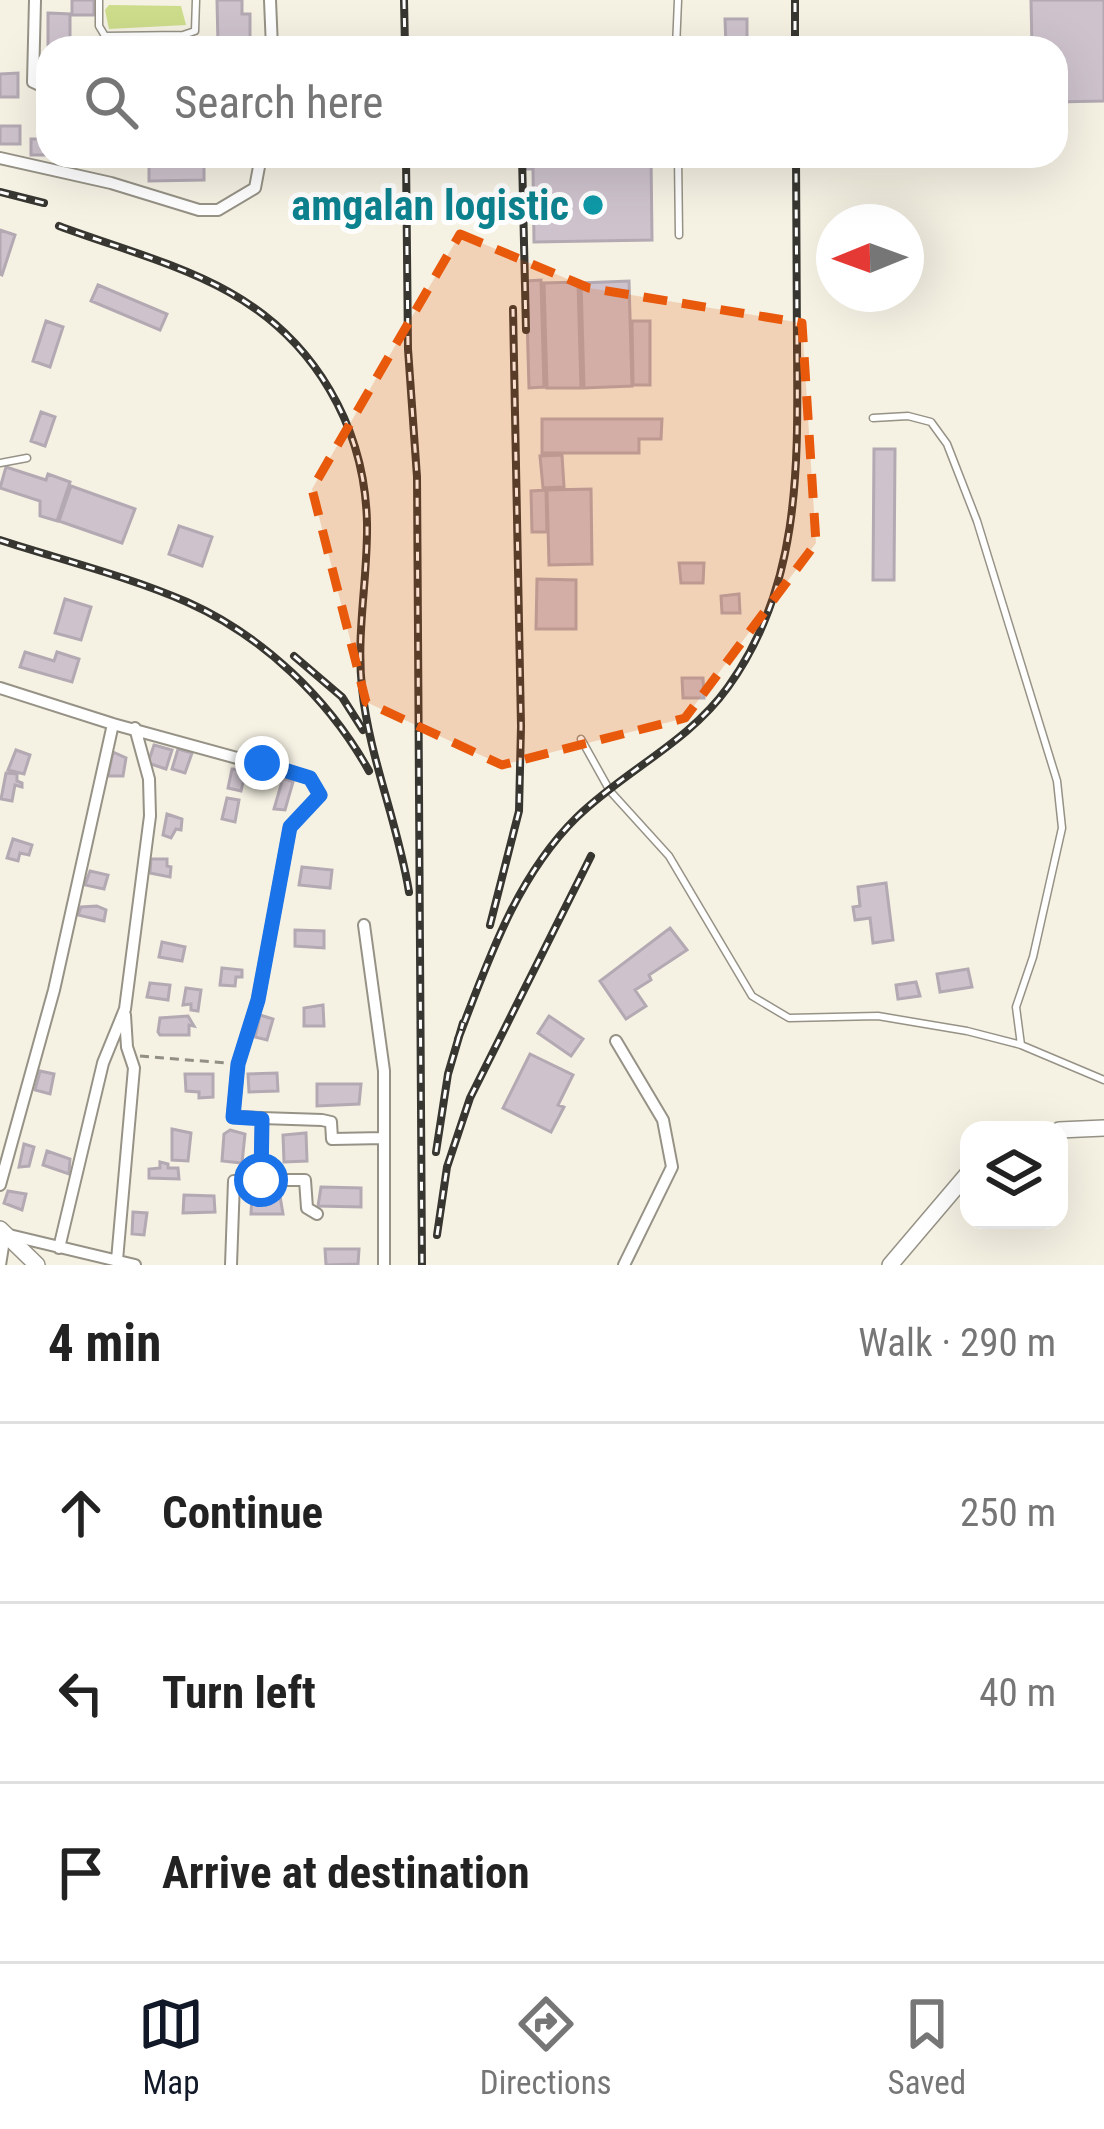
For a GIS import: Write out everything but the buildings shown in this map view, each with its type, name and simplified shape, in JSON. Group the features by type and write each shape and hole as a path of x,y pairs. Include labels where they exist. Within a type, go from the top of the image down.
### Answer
{"main road":[{"path":"1068,1130 1104,1128"},
{"path":"890,1265 960,1183"},
{"path":"3,1232 37,1265"}],"street":[{"path":"35,0 36,83"},
{"path":"270,0 272,36"},
{"path":"0,158 36,166"},
{"path":"44,168 218,210 255,188 259,168"},
{"path":"0,688 310,778 320,795 290,827 258,1000 238,1064 233,1117 331,1122 332,1139 384,1138"},
{"path":"0,1185 54,990 112,724"},
{"path":"117,1260 134,1086 124,1010 150,816 146,766 135,728"},
{"path":"364,925 381,1031 384,1265"},
{"path":"59,1248 103,1063 124,1010"},
{"path":"616,1041 664,1120 672,1167 624,1265"},
{"path":"261,1180 262,1119"},
{"path":"231,1265 234,1181 304,1180 307,1208 317,1214"},
{"path":"0,1265 3,1232 135,1265"}],"lane":[{"path":"99,0 99,26 105,36 195,31 196,0"},
{"path":"676,36 678,0"},
{"path":"678,168 679,235"},
{"path":"873,418 908,416 931,422 946,444 977,521 1057,782 1062,828 1033,957 1016,1006 1021,1045"},
{"path":"0,463 27,458"},
{"path":"581,739 610,790 669,856 752,997 789,1018 878,1016 967,1031 1021,1045 1104,1080"}],"path":[{"path":"132,1056 238,1064"}],"highlighted area":[{"path":"460,234 589,288 802,323 816,543 685,718 502,765 366,702 312,489"}],"green space":[{"path":"109,5 181,6 186,25 109,29 105,10"}],"railway":[{"path":"404,0 405,36"},
{"path":"795,0 795,36"},
{"path":"406,168 408,349 417,477 422,1265"},
{"path":"522,168 526,330"},
{"path":"458,1039 506,921 537,866 577,817 712,707 752,648 770,608 782,566 795,480 796,168"},
{"path":"0,192 44,203"},
{"path":"59,226 167,264 229,292 287,335 330,389 357,453 364,487 362,688 409,892"},
{"path":"490,925 519,811 513,309"},
{"path":"0,540 118,576 215,616 292,672 334,719 369,771"},
{"path":"294,656 342,697 363,730"},
{"path":"437,1235 447,1167 470,1098 591,856"},
{"path":"436,1152 448,1074 463,1023"}],"place":[{"name":"amgalan logistic","path":"593,205"}],"route":[{"path":"261,1180 262,1119 233,1117 234,1089 258,1000 290,827 320,795 310,778 262,763"}]}
